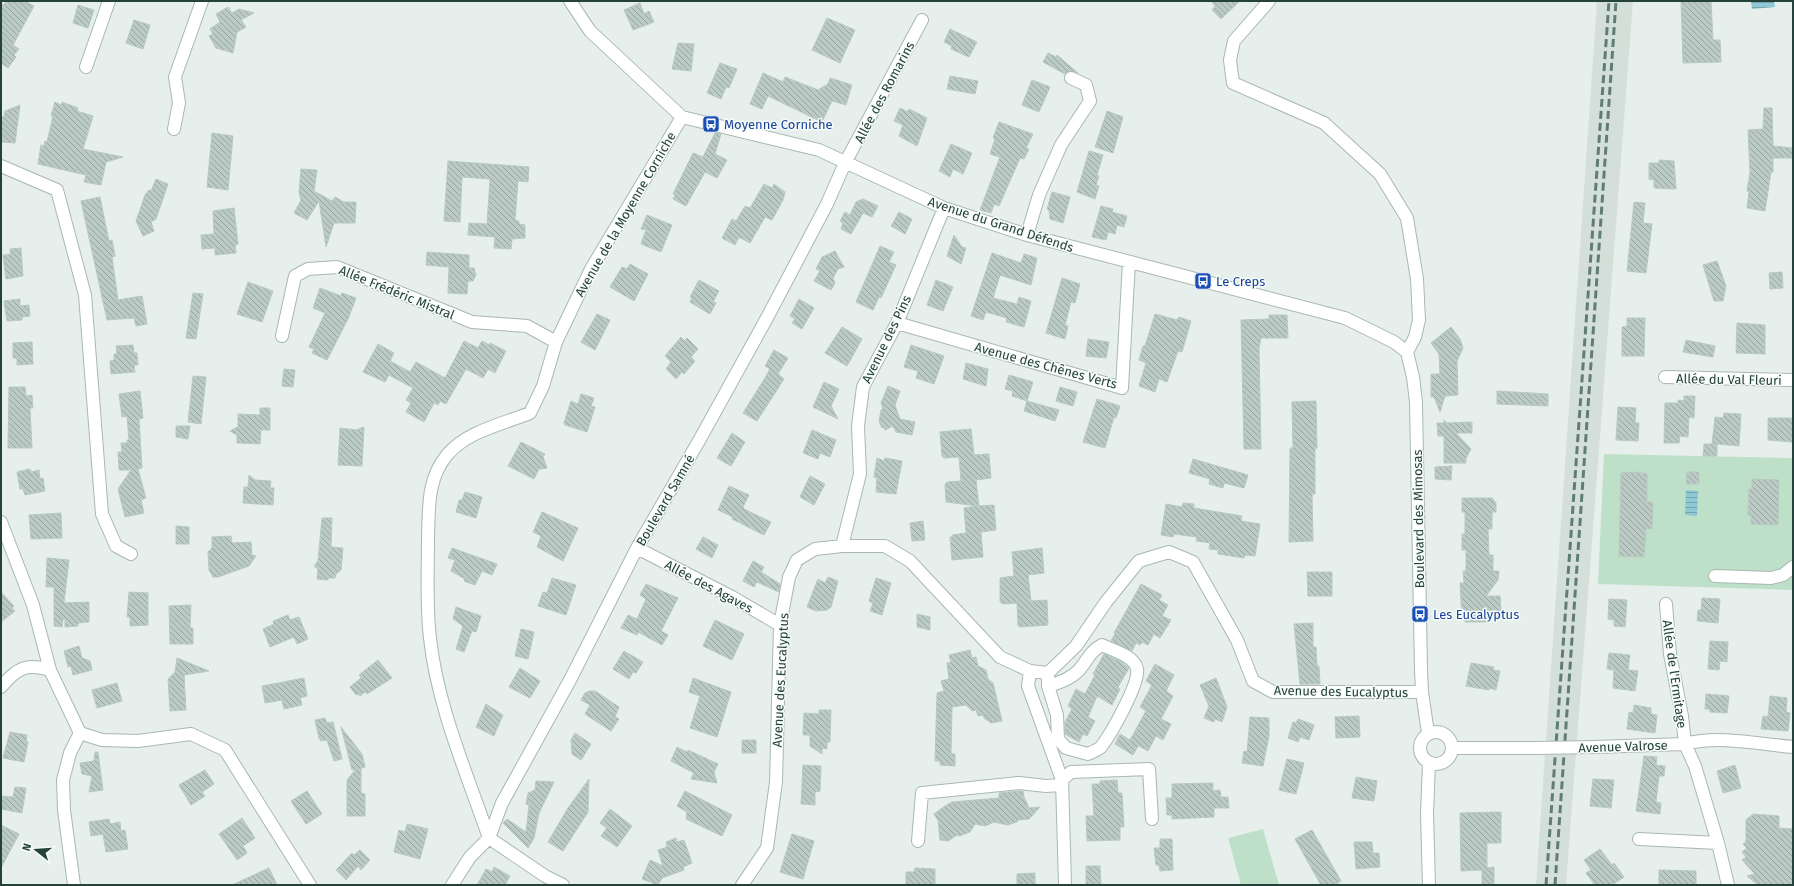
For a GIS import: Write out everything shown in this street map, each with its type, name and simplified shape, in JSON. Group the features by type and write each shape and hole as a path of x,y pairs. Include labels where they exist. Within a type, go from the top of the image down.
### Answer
{"street":[{"path":"86,66 109,1"},
{"path":"174,129 179,103 175,77 202,1"},
{"name":"Avenue du Grand Défends","path":"570,1 590,31 682,117 819,150 845,164 944,208 1027,235 1345,318 1394,342 1407,352"},
{"path":"1269,1 1234,42 1230,60 1233,83 1324,123 1380,174 1408,218 1417,279 1419,320 1415,337 1407,352"},
{"name":"Allée des Romarins","path":"845,164 922,20"},
{"path":"1027,235 1039,195 1061,145 1090,101 1086,85 1071,78"},
{"name":"Avenue de la Moyenne Corniche","path":"489,838 450,724 437,680 430,638 428,567 431,487 440,464 448,454 464,441 530,413 543,386 556,342 591,269 682,117"},
{"name":"Boulevard Samné","path":"489,838 502,803 570,680 637,548 700,439 768,316 827,204 845,164"},
{"path":"1,166 57,190 85,295 102,514 116,546 131,554"},
{"name":"Avenue des Pins","path":"842,546 860,474 858,426 863,387 897,324 944,208"},
{"name":"Avenue des Chênes Verts","path":"897,324 1122,388 1129,262"},
{"name":"Allée Frédéric Mistral","path":"282,336 295,276 308,269 337,267 472,322 527,326 556,342"},
{"name":"Boulevard des Mimosas","path":"1407,352 1414,377 1416,402 1422,692 1428,733"},
{"name":"Allée du Val Fleuri","path":"1665,377 1793,380"},
{"path":"1,522 33,605 50,670 80,734 102,740 138,741 191,734 225,750 310,885"},
{"name":"Avenue des Eucalyptus","path":"742,885 767,848 776,782 780,625 789,577 797,560 815,549 842,546 885,546 910,561 1000,657 1030,671 1048,673 1076,646 1106,602 1139,562 1169,552 1194,562 1237,640 1253,681 1273,692 1422,692"},
{"name":"Allée des Agaves","path":"637,548 732,597 780,625"},
{"path":"1715,576 1771,578 1783,575 1793,567"},
{"name":"Allée de l'Ermitage","path":"1666,604 1670,654 1682,716 1685,744 1695,766 1718,842 1728,885"},
{"path":"1048,673 1048,686 1057,715 1058,739 1066,748 1088,754 1100,748 1114,726 1136,681 1137,668 1131,659 1102,645 1093,650 1079,670 1069,678 1048,686"},
{"path":"1,687 13,672 35,666 50,670"},
{"path":"1030,671 1028,686 1062,783 1065,885"},
{"path":"1442,732 1450,739 1452,748 1451,753 1445,761 1434,764 1429,763 1422,756 1420,746 1424,736 1428,733 1442,732"},
{"path":"74,885 64,810 63,780 70,753 80,734"},
{"name":"Avenue Valrose","path":"1452,748 1594,747 1685,744 1699,740 1793,748"},
{"path":"1429,763 1427,814 1429,885"},
{"path":"918,841 922,793 1019,783 1046,786 1062,783 1071,772 1149,769 1152,819"},
{"path":"452,885 470,857 489,838 545,876 563,885"},
{"path":"1639,839 1718,842"}],"shaded area":[{"path":"1597,1 1633,1 1566,885 1536,885"}],"green space":[{"path":"1604,454 1793,458 1793,590 1598,584"},
{"path":"1263,829 1279,885 1241,885 1228,838"}],"water":[{"path":"1751,1 1774,1 1775,7 1752,9"},
{"path":"1686,490 1698,491 1697,516 1685,515"}],"building":[{"path":"6,1 25,1 34,6 13,45 19,49 14,55 16,57 8,68 1,63 1,3 4,5"},
{"path":"1211,1 1240,1 1221,19 1212,10 1215,6"},
{"path":"1681,1 1711,1 1713,40 1720,40 1721,62 1683,63"},
{"path":"640,3 644,14 649,11 654,22 633,30 624,10"},
{"path":"78,5 94,10 88,28 73,23"},
{"path":"228,7 232,13 239,9 254,13 241,20 246,27 237,32 233,53 216,48 209,36 213,34 210,29 220,22 216,14"},
{"path":"827,18 855,30 840,63 812,50"},
{"path":"134,20 150,25 143,49 126,43"},
{"path":"950,29 977,42 969,57 951,49 952,46 944,42"},
{"path":"678,43 694,44 691,71 672,69"},
{"path":"1048,53 1056,57 1057,55 1078,73 1070,71 1065,74 1043,62"},
{"path":"720,63 737,69 729,88 726,87 721,99 707,93"},
{"path":"763,73 783,82 785,77 818,90 828,84 830,78 852,85 846,105 832,101 822,122 768,96 762,109 750,104"},
{"path":"950,76 978,81 975,94 947,89"},
{"path":"1032,80 1050,87 1039,112 1022,105"},
{"path":"55,102 61,105 62,102 78,108 77,111 93,116 83,149 123,157 106,162 101,185 84,182 86,175 38,164 41,145 44,146 45,141 47,142"},
{"path":"20,105 15,143 2,142 1,117 4,117 5,111"},
{"path":"900,108 908,112 909,109 927,118 917,146 899,136 903,125 894,121"},
{"path":"1764,108 1772,108 1773,146 1793,148 1793,158 1773,158 1773,172 1771,172 1765,211 1747,208 1749,192 1747,191 1750,173 1748,130 1763,129"},
{"path":"1107,111 1123,117 1113,153 1095,147"},
{"path":"999,122 1033,134 1026,148 1029,149 1024,159 1020,158 999,206 994,204 991,213 980,210 1000,157 990,154 995,139 993,138"},
{"path":"212,133 233,136 228,190 207,187"},
{"path":"715,133 721,134 715,154 727,160 717,178 705,172 686,206 673,199 675,195 673,194 693,153 703,157"},
{"path":"951,144 972,153 963,174 953,169 950,177 939,171"},
{"path":"1089,151 1103,155 1097,175 1099,176 1096,185 1099,186 1095,199 1077,192"},
{"path":"1659,160 1674,161 1676,189 1654,188 1654,180 1649,179 1649,163 1659,163"},
{"path":"448,161 529,167 528,182 518,181 515,220 519,221 519,224 525,225 525,238 512,239 511,249 494,248 495,237 468,235 469,223 487,224 490,179 462,177 460,222 444,221"},
{"path":"301,169 317,170 314,191 332,201 335,197 344,202 356,202 355,223 334,223 326,247 319,201 307,220 294,213 301,200 299,192"},
{"path":"156,179 168,184 156,219 151,222 154,231 143,236 136,221 145,195 149,190 151,191"},
{"path":"764,184 772,188 774,184 785,192 783,200 772,220 765,217 750,243 739,237 735,245 722,238 732,219 736,221 745,206 750,208"},
{"path":"1052,192 1070,197 1063,223 1050,219 1049,210 1047,209"},
{"path":"100,197 109,241 112,240 115,256 112,257 118,300 142,296 147,324 136,326 134,318 107,320 81,201"},
{"path":"863,199 878,206 872,217 863,213 851,234 841,229 843,223 840,221 845,212 850,215 856,202"},
{"path":"1634,202 1645,203 1643,223 1652,224 1646,273 1627,271"},
{"path":"1101,206 1113,209 1112,212 1127,216 1124,227 1117,225 1115,234 1108,232 1106,240 1092,237"},
{"path":"234,208 238,244 235,245 236,253 215,255 215,248 202,249 201,235 214,234 213,211"},
{"path":"899,212 912,219 905,234 891,226"},
{"path":"647,215 672,225 661,252 641,244 646,230 641,229"},
{"path":"954,235 962,247 966,248 961,264 947,256"},
{"path":"880,246 894,252 889,262 896,265 881,298 879,297 873,310 856,302"},
{"path":"21,248 23,276 6,279 3,255 11,254 10,249"},
{"path":"835,251 844,267 838,269 833,278 835,283 831,290 814,281 820,271 816,269 822,257"},
{"path":"427,252 469,255 469,268 474,268 476,275 473,281 468,281 467,294 448,293 449,267 426,265"},
{"path":"992,253 1021,263 1024,254 1037,258 1031,285 1000,275 993,298 1017,304 1019,297 1031,301 1024,327 1006,322 1007,318 986,312 983,320 971,316"},
{"path":"1717,261 1726,286 1723,301 1714,301 1703,265"},
{"path":"630,264 648,274 634,301 610,287 622,267 627,269"},
{"path":"1782,272 1783,288 1770,289 1769,273"},
{"path":"1062,278 1080,284 1075,303 1071,302 1065,325 1068,326 1065,339 1046,333"},
{"path":"699,280 719,291 713,302 716,303 710,314 690,302 692,298 690,297"},
{"path":"936,280 953,287 943,311 927,305"},
{"path":"248,282 273,291 262,322 237,314"},
{"path":"320,288 341,296 342,293 356,298 348,319 327,360 312,353 314,349 309,347 325,313 313,308"},
{"path":"193,293 203,294 196,339 186,338"},
{"path":"20,299 20,306 29,305 30,316 22,317 22,320 7,321 4,301"},
{"path":"799,299 814,308 802,329 792,323 795,319 790,316"},
{"path":"597,314 610,320 595,350 581,342"},
{"path":"1155,314 1177,320 1179,317 1191,321 1182,352 1178,351 1167,382 1159,379 1155,392 1139,386 1146,363 1139,360"},
{"path":"1269,315 1287,315 1288,338 1261,338 1259,348 1261,449 1244,449 1241,320 1269,319"},
{"path":"1627,318 1645,318 1644,356 1622,356 1622,327 1627,326"},
{"path":"1737,323 1765,325 1765,354 1736,353"},
{"path":"842,327 862,339 847,366 825,353"},
{"path":"1451,327 1460,339 1463,348 1457,361 1458,395 1445,396 1440,412 1434,397 1431,397 1431,374 1440,374 1439,354 1431,343"},
{"path":"681,337 684,341 687,338 698,349 691,357 695,361 684,374 682,372 676,379 666,369 671,362 665,356"},
{"path":"1088,339 1109,342 1106,358 1086,356"},
{"path":"1686,340 1715,346 1713,357 1683,352"},
{"path":"464,341 478,348 482,341 489,345 490,343 506,351 495,373 488,369 483,378 466,369 446,404 440,401 438,405 434,403 424,422 406,412 411,403 406,400 413,388 389,375 385,382 363,372 378,344 394,353 390,361 410,372 416,362 445,378"},
{"path":"32,342 33,364 17,365 17,358 13,358 13,343"},
{"path":"133,345 134,353 137,353 138,365 134,365 135,372 111,374 110,361 114,360 114,354 117,354 116,346"},
{"path":"911,345 944,356 934,384 916,378 918,371 904,367"},
{"path":"774,350 788,358 778,374 784,379 757,421 743,413 770,369 765,366"},
{"path":"966,363 988,369 986,386 963,379"},
{"path":"284,369 295,370 293,387 282,386"},
{"path":"1009,375 1033,382 1027,401 1012,396 1013,391 1005,389"},
{"path":"193,376 206,377 201,424 188,422"},
{"path":"824,382 839,389 831,406 838,419 813,407"},
{"path":"888,386 900,391 895,405 900,419 915,422 912,435 896,432 893,426 885,430 884,427 882,428 879,421 881,410 883,409 881,403"},
{"path":"9,387 25,387 26,396 32,395 33,408 30,408 32,448 8,448"},
{"path":"1060,387 1077,392 1073,406 1056,401"},
{"path":"140,391 143,418 139,419 142,468 138,469 146,498 141,500 144,513 125,517 118,489 131,470 119,470 118,452 122,452 121,443 127,443 127,440 129,440 127,416 122,417 119,394"},
{"path":"1497,391 1548,394 1548,406 1497,404"},
{"path":"581,394 594,398 591,406 595,407 587,432 565,425 564,423 571,401 578,404"},
{"path":"1684,396 1695,396 1694,418 1689,417 1688,437 1680,436 1679,443 1664,443 1665,403 1678,403 1678,400 1684,401"},
{"path":"1097,399 1120,406 1116,418 1114,417 1105,448 1083,442"},
{"path":"1027,401 1059,410 1055,421 1024,411"},
{"path":"1316,401 1317,448 1315,449 1315,494 1312,494 1313,541 1289,542 1290,448 1293,448 1292,402"},
{"path":"1618,407 1636,408 1635,423 1639,423 1638,441 1616,440"},
{"path":"260,408 270,408 270,430 261,430 260,444 237,443 237,435 230,431 238,427 238,414 260,415"},
{"path":"1724,413 1741,414 1739,446 1717,444 1717,456 1703,456 1704,444 1712,444 1715,417 1723,418"},
{"path":"1768,418 1793,418 1792,442 1768,440"},
{"path":"1444,420 1447,423 1472,422 1472,433 1456,433 1471,449 1466,458 1466,463 1444,463 1444,436 1438,436 1437,423 1444,423"},
{"path":"176,426 190,426 188,439 176,437"},
{"path":"364,427 362,466 338,465 340,428 356,430"},
{"path":"971,429 974,455 989,454 991,478 976,480 979,506 994,505 996,530 981,532 983,557 952,560 950,537 952,537 952,535 966,533 964,508 978,506 946,502 945,485 947,482 961,481 959,457 944,458 942,456 940,432"},
{"path":"812,430 836,440 830,457 820,453 818,459 803,453"},
{"path":"732,433 745,442 731,466 717,458"},
{"path":"521,442 545,454 543,457 547,468 539,469 534,479 508,466"},
{"path":"877,458 884,461 885,458 902,461 896,494 876,492 877,478 874,477"},
{"path":"1193,459 1248,475 1244,488 1224,483 1223,488 1209,484 1210,479 1189,473"},
{"path":"1452,466 1451,480 1435,479 1435,467"},
{"path":"30,469 31,472 39,470 40,479 43,478 45,491 25,495 23,489 20,489 17,472"},
{"path":"1635,472 1647,474 1647,502 1653,502 1652,529 1646,528 1644,557 1619,556 1621,473"},
{"path":"1687,472 1699,472 1699,484 1686,484"},
{"path":"249,475 255,480 271,481 270,488 274,488 273,505 243,503 244,487 248,487"},
{"path":"810,476 825,484 814,505 800,497"},
{"path":"1752,479 1779,480 1778,525 1751,524 1751,515 1748,515 1749,489 1752,489"},
{"path":"729,486 749,495 743,507 744,509 771,522 764,535 732,519 733,517 718,510"},
{"path":"465,492 482,497 476,518 456,512 459,500 462,500"},
{"path":"1462,498 1492,498 1496,503 1496,512 1492,512 1492,529 1488,529 1489,555 1493,555 1493,571 1499,571 1498,580 1486,596 1500,596 1501,611 1487,611 1487,622 1465,622 1465,619 1462,619 1460,583 1464,583 1463,571 1466,571 1466,550 1462,550 1462,534 1465,534 1465,512 1462,512"},
{"path":"1183,503 1194,504 1194,508 1242,516 1241,521 1260,524 1255,556 1245,555 1244,558 1218,554 1218,550 1209,549 1210,543 1196,541 1197,537 1174,534 1173,537 1161,535 1166,504 1182,507"},
{"path":"542,512 578,528 563,561 537,547 541,536 533,532"},
{"path":"61,513 62,538 31,539 29,515"},
{"path":"322,518 332,518 331,547 343,548 341,570 336,574 335,578 328,578 328,580 317,579 318,569 314,566 318,561"},
{"path":"923,521 925,540 912,541 910,523"},
{"path":"176,526 189,527 189,544 176,544"},
{"path":"231,536 232,543 251,542 252,555 256,556 249,566 218,577 213,577 209,570 208,552 212,548 212,537"},
{"path":"703,537 718,545 712,558 696,549"},
{"path":"452,548 497,564 492,575 482,571 475,585 464,581 465,579 451,571 455,560 448,558"},
{"path":"1042,548 1044,573 1028,575 1031,601 1047,600 1048,625 1020,627 1018,626 1017,603 1003,604 1000,602 1000,578 1014,576 1012,552"},
{"path":"47,558 69,560 64,603 89,602 89,622 78,623 78,626 65,627 65,619 63,619 62,627 54,626 54,587 46,587"},
{"path":"753,561 764,567 761,572 780,584 779,592 757,582 754,587 743,581"},
{"path":"1307,572 1332,572 1332,596 1308,596"},
{"path":"828,577 838,581 831,607 827,610 816,611 807,607 818,579 825,583"},
{"path":"552,578 576,585 566,615 538,606 543,592 547,593"},
{"path":"876,578 891,583 882,615 870,611 873,603 869,601"},
{"path":"646,584 678,598 661,631 668,635 662,645 638,632 637,635 621,628 628,615 637,619 646,599 640,595"},
{"path":"1141,584 1162,595 1159,600 1168,605 1162,616 1171,620 1160,638 1154,634 1148,645 1142,642 1140,645 1136,643 1132,651 1111,641"},
{"path":"1,592 14,606 12,608 15,611 1,622"},
{"path":"129,592 148,593 148,625 130,626 130,617 127,617"},
{"path":"1702,598 1720,599 1718,623 1697,621 1698,610 1701,610"},
{"path":"1609,599 1627,600 1625,627 1614,626 1614,620 1608,619"},
{"path":"191,605 190,628 193,628 193,644 170,644 169,606"},
{"path":"456,607 481,616 476,632 472,631 464,652 456,649 463,626 453,619"},
{"path":"917,614 930,617 930,630 917,627"},
{"path":"288,615 290,620 299,617 308,639 297,644 294,637 270,647 263,629 274,624 273,621"},
{"path":"715,620 744,634 732,660 703,646"},
{"path":"1313,623 1313,647 1316,647 1320,684 1300,684 1294,624"},
{"path":"521,629 534,632 528,659 515,656"},
{"path":"1710,641 1728,642 1727,662 1720,661 1719,670 1708,669"},
{"path":"79,646 82,658 90,661 92,670 73,675 71,666 68,667 64,651"},
{"path":"970,650 972,658 976,657 978,666 986,670 988,679 993,683 1002,721 991,723 984,718 983,715 978,716 976,710 972,711 966,705 952,707 951,754 955,754 955,766 940,765 940,761 935,761 937,693 944,691 941,681 949,679 947,663 951,662 949,655"},
{"path":"624,651 643,662 636,673 633,672 629,679 613,669"},
{"path":"1609,653 1630,655 1628,670 1638,671 1635,691 1613,688 1614,670 1607,669"},
{"path":"1104,654 1119,661 1129,668 1118,687 1120,689 1112,705 1097,696 1088,717 1095,721 1087,736 1083,734 1079,742 1065,734 1065,722 1072,709 1068,706 1076,689 1085,694 1095,675 1093,674"},
{"path":"177,658 209,671 184,675 186,710 170,711 168,679 175,672"},
{"path":"378,660 392,678 367,694 365,692 360,696 358,694 356,695 350,687 361,678 359,675"},
{"path":"1471,663 1494,667 1493,670 1500,671 1496,690 1466,686"},
{"path":"1155,664 1174,675 1166,691 1173,696 1161,719 1171,724 1163,740 1156,736 1148,751 1136,744 1138,746 1133,755 1115,744 1120,734 1130,740 1146,711 1140,707 1152,685 1146,681"},
{"path":"520,668 540,681 530,698 509,687"},
{"path":"304,678 307,696 300,698 302,705 284,709 282,700 265,703 262,686"},
{"path":"693,678 731,692 717,737 690,728 700,696 689,692"},
{"path":"1216,678 1227,707 1222,722 1215,719 1214,722 1204,718 1209,706 1200,685"},
{"path":"117,683 122,701 97,708 92,690"},
{"path":"595,691 619,707 615,717 619,719 611,731 585,714 590,705 581,700 585,693"},
{"path":"1706,694 1729,696 1727,713 1710,712 1709,709 1705,709"},
{"path":"1770,696 1787,698 1786,712 1790,713 1788,731 1761,729 1763,716 1768,717"},
{"path":"486,704 503,715 494,736 476,727"},
{"path":"1634,705 1651,708 1651,714 1657,715 1655,733 1627,729 1629,712 1633,713"},
{"path":"819,710 831,710 830,742 827,742 827,749 822,748 822,754 810,746 810,735 803,735 804,713 819,714"},
{"path":"1359,716 1360,737 1336,738 1335,717"},
{"path":"1250,717 1269,718 1269,736 1263,766 1242,763 1244,751 1247,752"},
{"path":"325,718 327,723 333,722 342,759 334,761 327,740 321,741 319,738 315,720"},
{"path":"1298,719 1314,725 1309,740 1300,737 1298,742 1288,738 1293,722 1296,723"},
{"path":"341,727 362,754 365,767 361,768 361,793 365,794 365,816 347,816 347,780 356,769 352,770"},
{"path":"10,732 27,735 26,741 28,742 24,762 3,758"},
{"path":"575,733 591,744 581,760 572,754 571,740"},
{"path":"742,740 756,740 756,753 742,753"},
{"path":"677,747 687,752 688,750 718,764 714,772 717,783 691,779 694,773 671,761"},
{"path":"95,752 98,752 103,790 89,792 92,776 82,774 80,763 94,761"},
{"path":"1644,756 1657,757 1656,765 1665,766 1664,776 1659,776 1656,802 1661,803 1660,814 1636,811"},
{"path":"1287,759 1304,763 1296,794 1279,790"},
{"path":"803,765 821,766 820,791 815,792 815,805 801,804"},
{"path":"1735,765 1741,788 1723,793 1717,771"},
{"path":"205,770 214,784 202,792 205,796 191,805 179,785"},
{"path":"1356,777 1377,781 1374,801 1352,798"},
{"path":"589,779 588,812 563,851 548,842 568,808"},
{"path":"1593,779 1614,780 1611,808 1590,806"},
{"path":"1117,780 1118,793 1122,793 1124,827 1120,827 1120,840 1087,841 1086,816 1094,816 1092,784 1100,784 1100,781"},
{"path":"536,781 554,782 539,813 534,838 528,848 503,823 507,819 526,832 529,805 526,804 528,793 535,790"},
{"path":"1213,783 1213,791 1220,790 1221,797 1228,797 1229,808 1214,808 1214,817 1172,819 1172,815 1167,815 1166,798 1172,798 1172,784"},
{"path":"15,787 26,788 22,813 1,809 1,796 13,797"},
{"path":"307,791 322,814 306,824 291,801"},
{"path":"685,791 732,815 722,836 686,819 687,812 677,806"},
{"path":"1023,791 1029,808 1040,807 1029,819 1018,820 1017,822 1007,825 994,822 985,826 975,824 970,832 959,836 957,835 948,841 940,840 938,820 934,814 945,806 952,802 999,798 999,793"},
{"path":"610,809 632,826 617,847 601,836 607,828 600,823"},
{"path":"1501,812 1501,843 1487,843 1487,868 1494,867 1494,885 1482,885 1482,870 1461,871 1460,813"},
{"path":"1753,814 1779,816 1779,828 1793,829 1793,885 1758,885 1747,876 1755,874 1742,860 1746,857 1742,852 1747,848 1743,844 1746,842 1746,820"},
{"path":"242,818 255,838 243,846 247,853 237,860 219,834"},
{"path":"109,819 110,824 120,822 121,831 125,830 128,849 106,852 103,834 91,836 89,822"},
{"path":"407,824 428,829 420,859 394,852 399,830 405,832"},
{"path":"1,825 19,834 1,868"},
{"path":"1312,830 1341,881 1335,885 1321,885 1295,839"},
{"path":"792,834 814,841 803,879 780,872"},
{"path":"676,838 677,842 684,840 692,863 683,867 684,870 662,878 658,885 642,879 650,860 663,866 658,850 667,847 666,842"},
{"path":"1160,839 1172,839 1173,870 1160,871 1159,865 1156,865 1154,848 1160,848"},
{"path":"1354,842 1372,842 1373,853 1379,853 1380,867 1356,869"},
{"path":"1600,849 1612,865 1614,863 1624,877 1612,885 1595,885 1586,873 1591,870 1584,860"},
{"path":"360,850 370,860 361,870 358,866 346,880 336,870 352,853 354,855"},
{"path":"1086,866 1100,866 1101,885 1086,885"},
{"path":"494,867 510,876 505,885 477,885 486,869 492,872"},
{"path":"269,868 277,885 232,885"},
{"path":"915,868 935,869 935,885 906,885 906,872 914,872"},
{"path":"1659,870 1696,871 1696,885 1659,885"},
{"path":"1035,873 1035,885 1017,885 1017,874"}],"railway":[{"path":"1546,885 1609,1"},
{"path":"1555,885 1616,1"}],"place":[{"name":"Moyenne Corniche","path":"711,124"},
{"name":"Le Creps","path":"1203,281"},
{"name":"Les Eucalyptus","path":"1420,614"}]}
